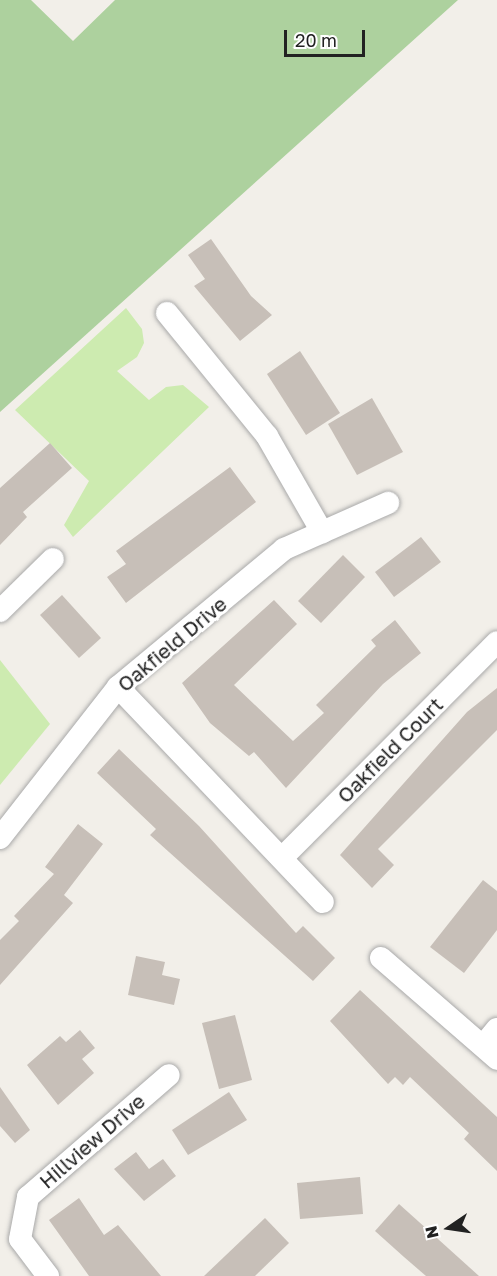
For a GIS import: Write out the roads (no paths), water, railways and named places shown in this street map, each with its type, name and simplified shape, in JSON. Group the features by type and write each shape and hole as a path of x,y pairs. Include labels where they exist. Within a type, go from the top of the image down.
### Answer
{"street":[{"path":"167,313 267,436 322,532"},
{"name":"Oakfield Drive","path":"0,838 118,687 284,549 388,503"},
{"path":"0,611 53,559"},
{"name":"Oakfield Court","path":"283,857 497,642"},
{"path":"118,687 283,857 323,902"},
{"path":"381,958 492,1044"},
{"name":"Hillview Drive","path":"48,1276 20,1239 28,1197 169,1075"}]}
